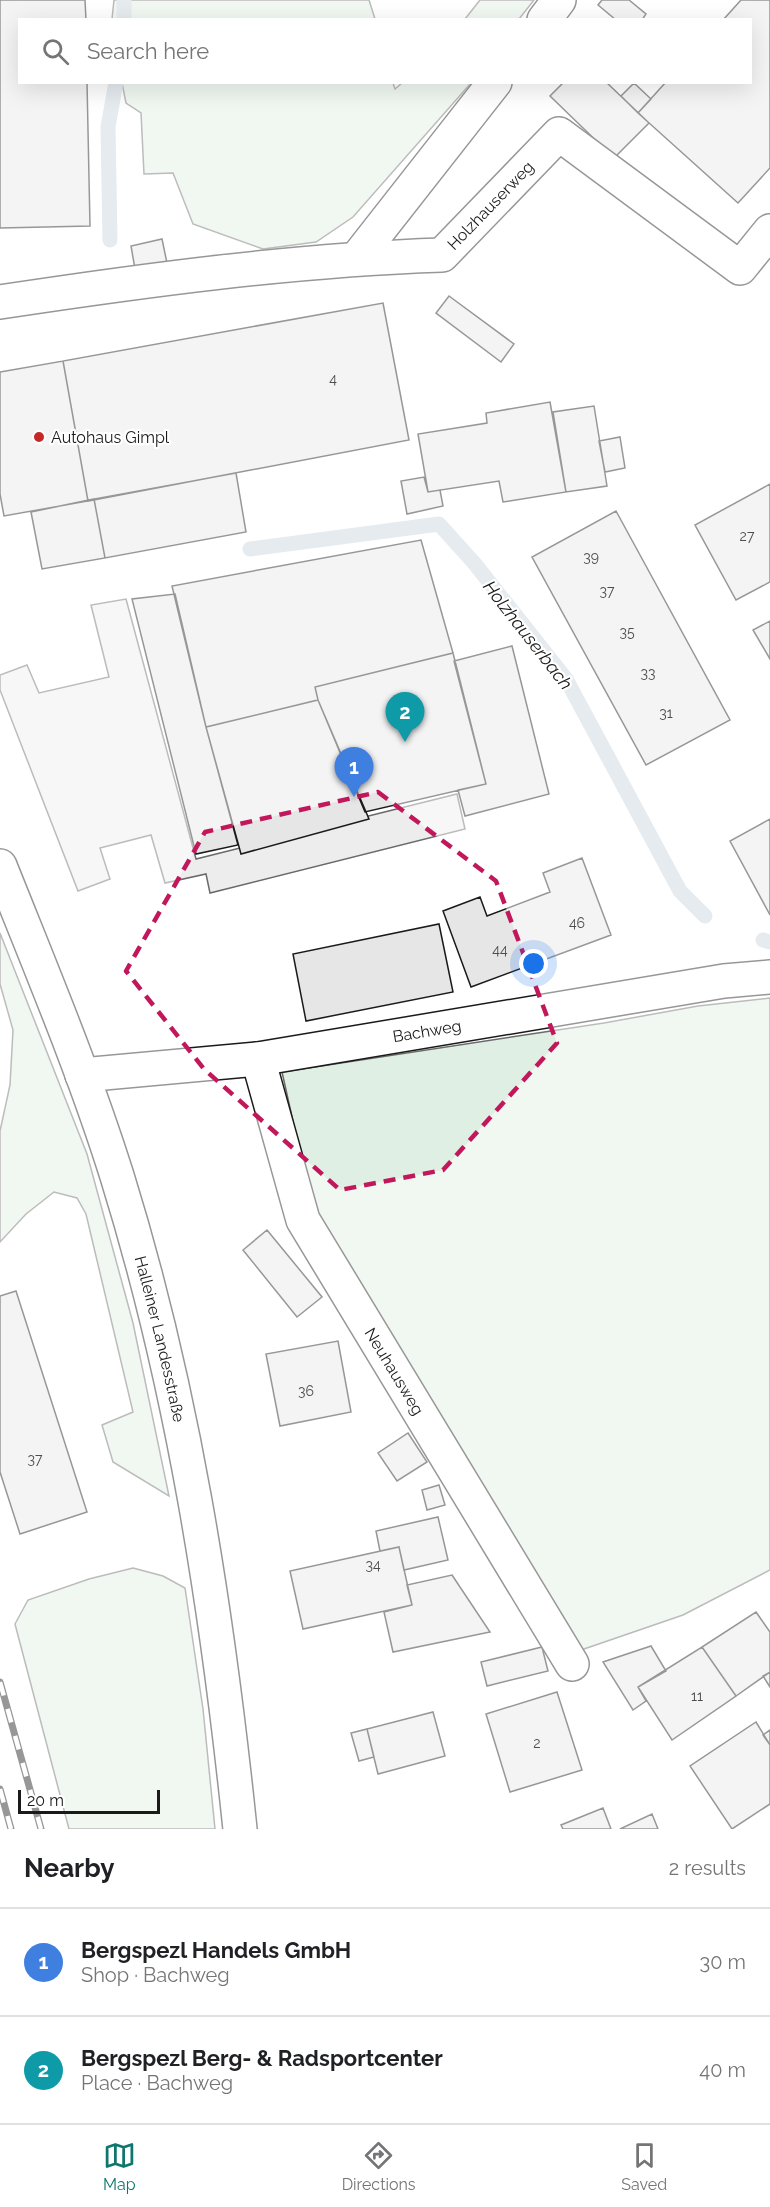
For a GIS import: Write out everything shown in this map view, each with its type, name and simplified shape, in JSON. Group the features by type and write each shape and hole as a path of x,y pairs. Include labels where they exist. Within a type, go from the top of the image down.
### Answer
{"street":[{"path":"546,18 559,0"},
{"path":"357,258 493,84"},
{"name":"Holzhauserweg","path":"0,302 109,286 357,258 442,255 559,134 740,268 770,231"},
{"name":"Halleiner Landesstraße","path":"0,866 82,1075 117,1176 152,1301 181,1427 202,1542 227,1706 240,1829"},
{"name":"Bachweg","path":"82,1075 258,1059 724,981 770,977"},
{"name":"Neuhausweg","path":"258,1059 303,1220 572,1664"}],"highlighted area":[{"path":"378,792 496,881 557,1043 443,1170 340,1190 204,1069 126,971 205,832"}],"green space":[{"path":"114,0 369,0 375,18 112,18"},
{"path":"480,0 534,0 520,18 466,18"},
{"path":"122,84 393,84 395,89 401,84 470,84 353,217 316,242 263,249 193,224 173,173 144,174 141,113 126,103"},
{"path":"0,933 87,1154 133,1323 169,1496 113,1462 102,1425 133,1412 86,1214 77,1198 54,1192 26,1214 0,1242 0,1131 10,1085 13,1030 0,984"},
{"path":"770,998 770,1570 683,1615 581,1650 315,1220 282,1072 604,1023 698,1006"},
{"path":"133,1568 163,1576 185,1588 203,1709 215,1829 69,1829 15,1624 28,1600 89,1579"}],"shaded area":[{"path":"126,599 196,859 457,794 465,829 210,893 206,874 165,883 151,835 100,848 110,879 78,891 0,690 0,675 27,665 39,693 109,677 91,605"}],"building":[{"path":"0,0 85,0 86,18 18,18 18,84 87,84 90,226 0,228"},
{"path":"602,0 629,0 646,14 643,18 614,18 598,5"},
{"path":"741,0 770,0 770,168 738,203 638,113 664,84 752,84 752,18 725,18"},
{"path":"562,84 608,84 649,123 614,158 550,96"},
{"path":"635,84 651,99 638,113 621,96"},
{"path":"162,239 167,263 135,269 131,246"},
{"path":"449,296 514,344 501,362 436,313"},
{"path":"383,303 409,440 88,501 63,361"},
{"path":"63,361 88,501 4,516 0,494 0,372"},
{"path":"550,402 566,492 503,502 499,481 428,492 418,434 487,423 486,413"},
{"path":"594,406 607,486 566,492 553,412"},
{"path":"620,437 625,468 605,472 599,441"},
{"path":"236,473 246,532 105,558 94,499"},
{"path":"424,477 428,492 440,490 443,506 407,514 401,481"},
{"path":"770,484 770,582 736,600 695,525"},
{"path":"94,499 105,558 42,569 31,512"},
{"path":"616,511 730,720 646,765 532,557"},
{"path":"421,540 453,653 315,687 318,700 206,727 172,586"},
{"path":"175,594 206,727 238,845 196,854 132,599"},
{"path":"770,621 770,659 753,630"},
{"path":"512,646 549,794 465,816 458,790 486,784 454,661"},
{"path":"453,653 486,784 365,812 318,700 315,687"},
{"path":"318,700 369,819 241,854 206,727"},
{"path":"770,819 770,915 730,841"},
{"path":"582,858 611,935 471,987 443,911 480,897 487,916 550,892 543,873"},
{"path":"439,924 453,992 306,1021 293,954"},
{"path":"267,1230 322,1297 297,1317 243,1250"},
{"path":"16,1291 87,1512 20,1534 0,1472 0,1296"},
{"path":"338,1341 351,1412 280,1426 266,1354"},
{"path":"408,1433 427,1462 397,1481 378,1453"},
{"path":"439,1485 445,1505 427,1510 422,1490"},
{"path":"438,1517 448,1560 404,1570 399,1547 380,1551 376,1531"},
{"path":"399,1547 412,1605 303,1629 290,1571"},
{"path":"452,1575 490,1632 393,1652 384,1612 412,1605 407,1585"},
{"path":"756,1612 770,1632 770,1672 736,1696 702,1647"},
{"path":"651,1646 666,1671 638,1687 646,1701 633,1710 603,1662"},
{"path":"542,1647 548,1671 487,1686 481,1662"},
{"path":"702,1647 736,1696 672,1740 638,1687"},
{"path":"770,1672 770,1687 763,1676"},
{"path":"557,1692 582,1770 510,1792 486,1714"},
{"path":"433,1712 445,1756 378,1774 367,1729"},
{"path":"756,1722 770,1745 770,1804 732,1829 690,1766"},
{"path":"367,1729 374,1757 359,1761 351,1733"},
{"path":"770,1730 770,1745 763,1735"},
{"path":"603,1808 611,1829 563,1829 561,1825"},
{"path":"652,1814 658,1829 620,1829"}],"waterway":[{"name":"Holzhauserbach","path":"124,0 124,18"},
{"name":"Holzhauserbach","path":"110,240 108,127 116,84"},
{"name":"Holzhauserbach","path":"250,549 439,524 475,564 566,679 680,891 705,916"},
{"name":"Holzhauserbach","path":"763,940 770,942"}],"railway":[{"path":"0,1682 41,1829"},
{"path":"0,1789 11,1829"}],"place":[{"name":"Autohaus Gimpl","path":"39,437"},
{"name":"Bergspezl Berg- & Radsportcenter","path":"405,742"},
{"name":"Bergspezl Handels GmbH","path":"354,797"}]}
